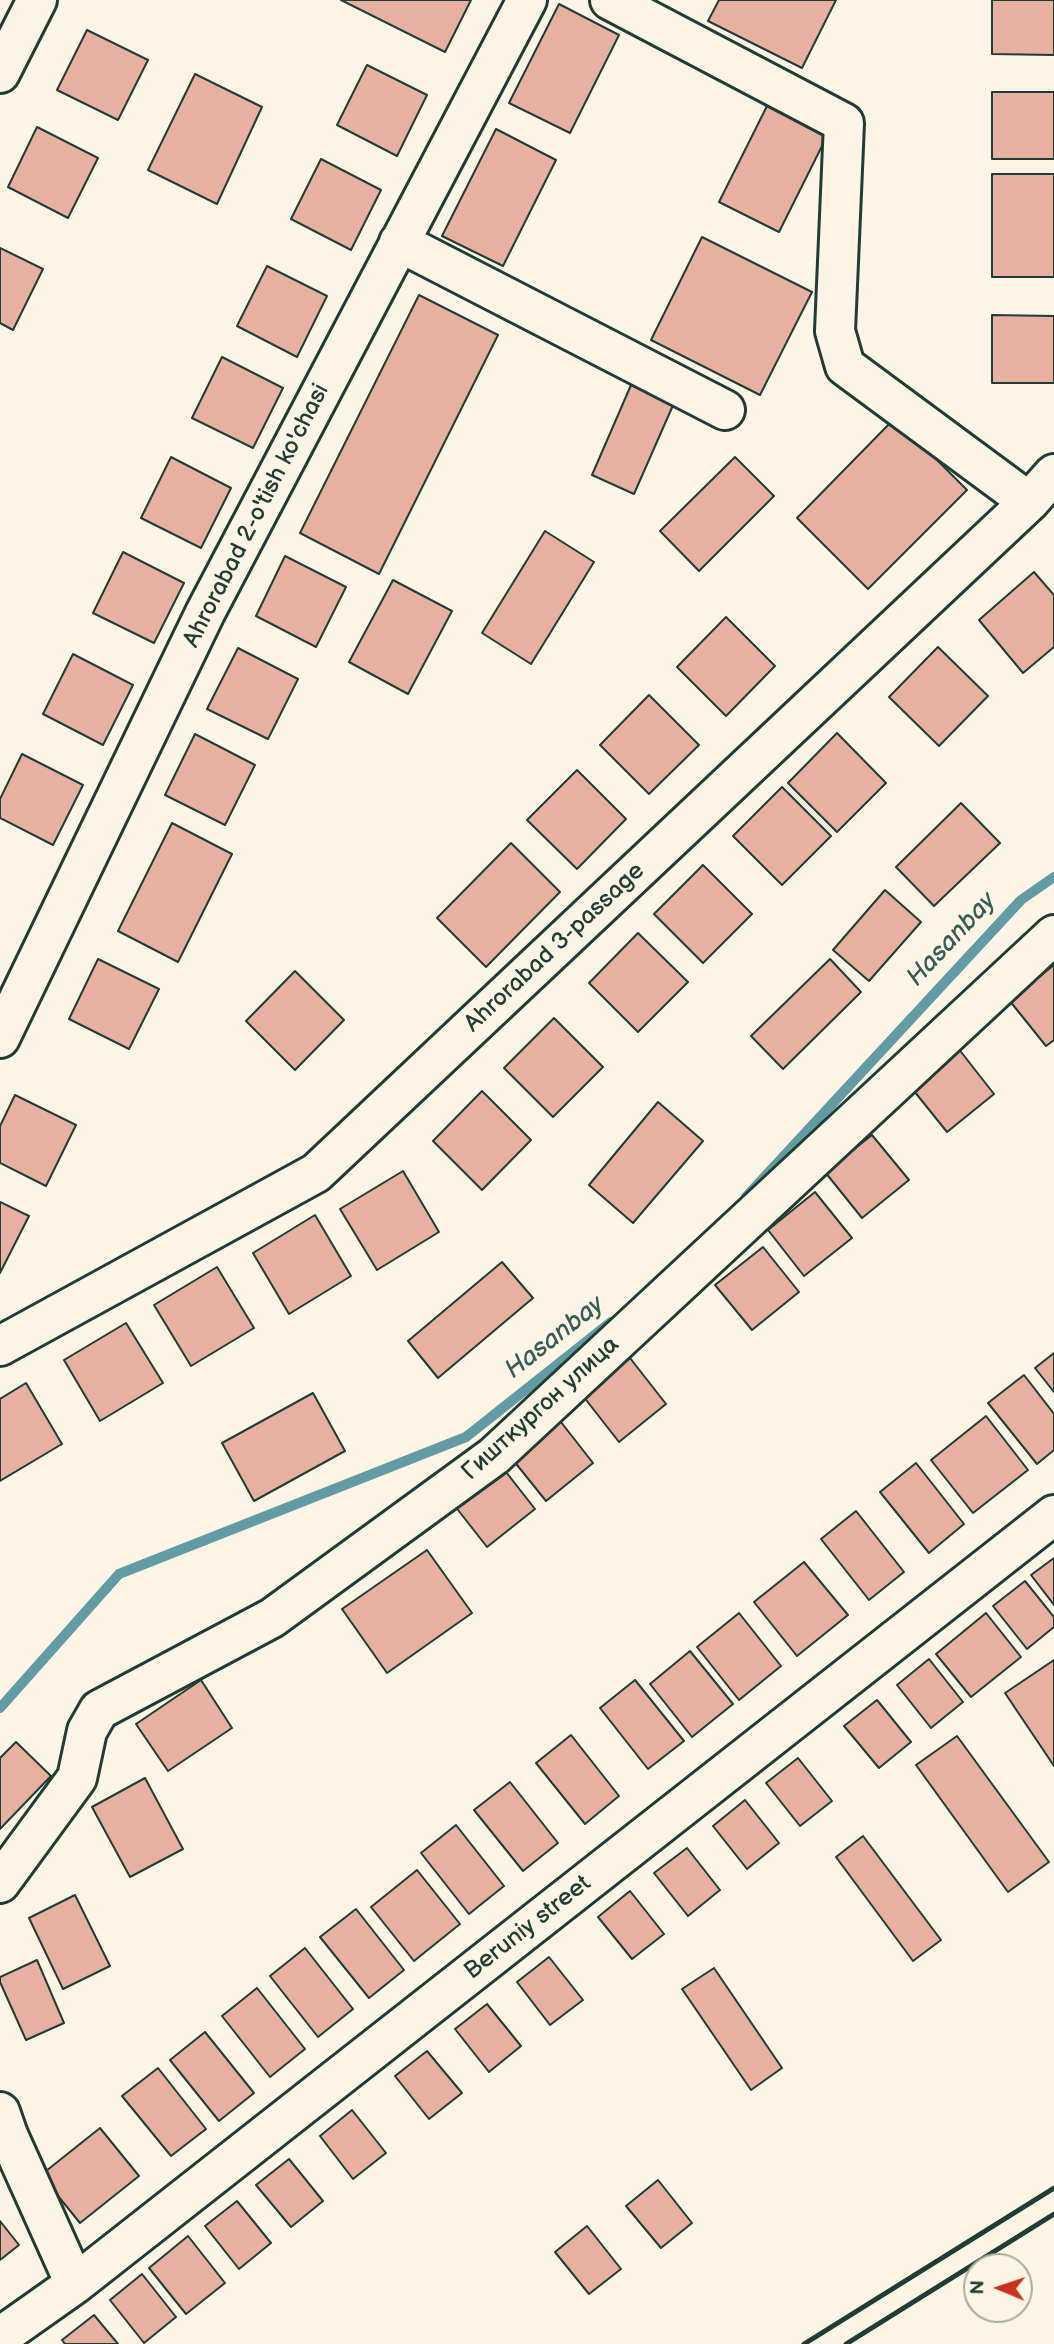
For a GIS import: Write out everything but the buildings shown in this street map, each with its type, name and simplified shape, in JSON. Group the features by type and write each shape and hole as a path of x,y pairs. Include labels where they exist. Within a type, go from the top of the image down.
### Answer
{"street":[{"path":"0,73 37,0"},
{"name":"Ahrorabad 2-o'tish ko'chasi","path":"0,1038 205,614 527,0"},
{"path":"610,0 844,122 835,331 845,366 1029,502"},
{"path":"399,242 725,410"},
{"name":"Ahrorabad 3-passage","path":"0,1346 316,1173 1029,502 1054,474"},
{"name":"Гишткургон улица","path":"0,1883 77,1778 87,1731 99,1710 272,1618 494,1457 1054,935"},
{"name":"Beruniy street","path":"0,2337 75,2284 1054,1515"},
{"path":"0,2112 75,2284"}],"waterway":[{"name":"Hasanbay","path":"746,1197 1021,900 1054,877"},
{"name":"Hasanbay","path":"0,1708 119,1574 466,1437 611,1322"}],"railway":[{"path":"804,2344 1054,2188"},
{"path":"846,2344 1054,2214"}]}
